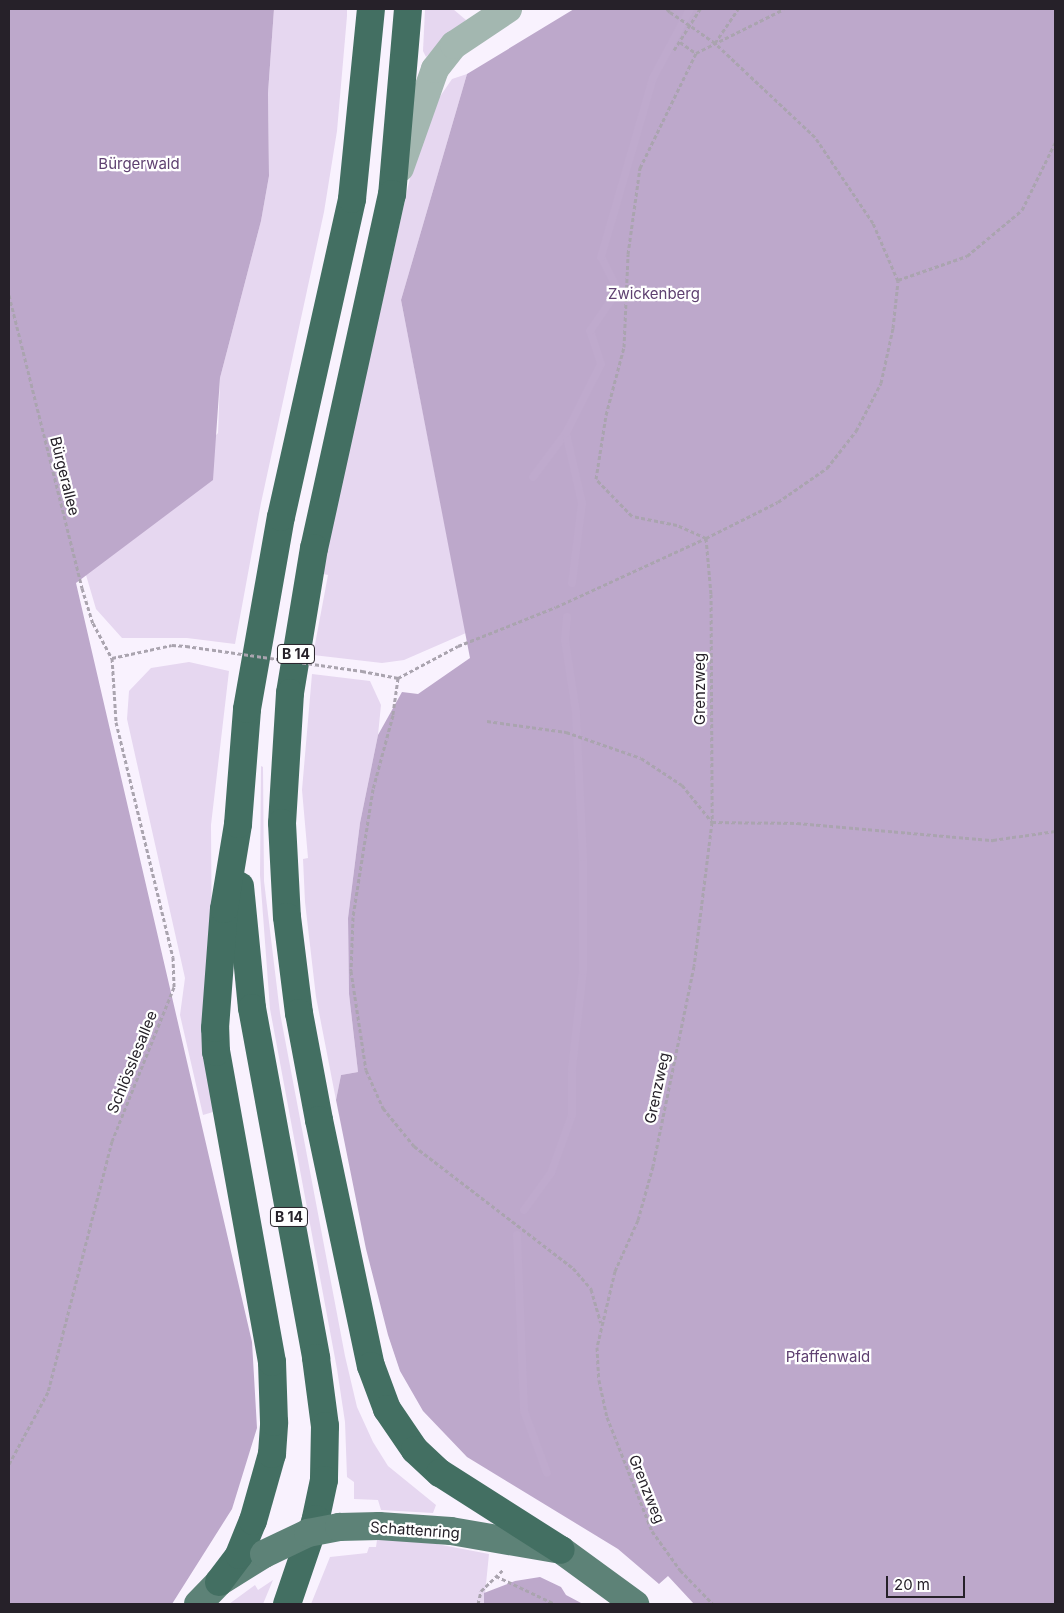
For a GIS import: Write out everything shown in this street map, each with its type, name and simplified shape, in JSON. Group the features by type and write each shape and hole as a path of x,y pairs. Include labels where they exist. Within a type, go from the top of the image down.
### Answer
{"highway":[{"name":"B 14","path":"287,1604 316,1519 324,1480 326,1426 316,1358 251,1000 244,949 238,824 247,708 281,517 352,199 371,9"},
{"name":"B 14","path":"408,9 392,194 314,548 290,693 282,822 287,917 298,1004 357,1303 371,1366 387,1409 414,1450 440,1472 561,1550"},
{"path":"219,1582 239,1555 253,1521 272,1454 274,1422 272,1362 216,1044 224,909 238,824"}],"main road":[{"name":"Schattenring","path":"198,1604 219,1582 264,1554 308,1534 339,1527 379,1526 451,1531 561,1550 635,1604"}],"street":[{"path":"392,194 435,69 454,45 507,9"}],"path":[{"path":"674,50 700,9"},
{"path":"715,43 738,9"},
{"path":"706,538 677,525 632,516 596,479 606,415 624,347 628,254 640,168 696,53 784,9"},
{"path":"112,658 172,645 362,671 398,678 458,646 556,607 706,538 778,502 827,468 856,431 880,383 893,328 898,280 873,223 815,137 715,43 669,10"},
{"path":"680,42 696,53"},
{"path":"898,280 966,256 1022,210 1055,143"},
{"name":"Bürgerallee","path":"9,296 82,588 94,623 112,658"},
{"name":"Grenzweg","path":"706,538 711,594 712,822 694,966 653,1166 638,1220 615,1272 601,1323 598,1346 599,1380 607,1417 628,1475 652,1531 680,1570 713,1604"},
{"name":"Schlösslesallee","path":"9,1464 48,1392 112,1141 174,987 173,957 116,722 112,658"},
{"path":"398,678 393,715 373,789 353,917 351,971 366,1070 383,1108 414,1146 573,1268 591,1289 601,1323"},
{"path":"487,720 566,732 641,758 682,785 712,822 797,822 993,840 1055,831"},
{"path":"478,1604 481,1591 530,1545"},
{"path":"496,1576 555,1604"}],"shaded area":[{"path":"274,9 347,9 347,16 337,131 324,212 261,503 235,644 187,638 122,638 96,609 86,575 218,433 220,378 261,221 269,176 268,93"},
{"path":"425,9 453,9 466,20 426,57 423,51"},
{"path":"467,74 401,300 466,633 404,660 382,663 313,655 328,575 323,574 332,526 412,169 426,117 452,79"},
{"path":"189,662 229,671 211,825 213,1112 203,1115 180,1015 185,978 127,719 129,691 151,668"},
{"path":"312,674 370,681 381,705 378,735 360,823 348,918 349,994 358,1072 341,1075 336,1100 316,997 305,902 303,859 308,858 302,790"},
{"path":"261,766 263,767 264,881 280,1013 345,1356 357,1407 373,1442 388,1466 436,1505 433,1513 381,1510 378,1500 354,1499 354,1482 347,1477 345,1422 337,1369 270,1009 260,875"},
{"path":"377,1540 421,1541 489,1554 484,1604 311,1604 330,1557 367,1553 369,1547 376,1547"},
{"path":"273,1580 263,1604 229,1604 255,1585 258,1590"}],"green space":[{"name":"Bürgerwald","path":"9,9 274,9 268,93 269,176 261,221 220,378 213,480 76,583 252,1342 257,1428 232,1509 172,1604 9,1604"},
{"path":"574,9 1055,9 1055,1604 694,1604 668,1576 659,1584 618,1549 467,1457 423,1411 400,1371 388,1335 366,1249 336,1100 341,1075 358,1072 349,994 348,918 360,823 378,735 402,692 418,694 470,658 401,300 467,74"},
{"path":"540,1577 561,1587 566,1595 583,1604 484,1604 484,1593 515,1581"}],"waterway":[{"path":"572,583 582,503 566,433 601,364 590,331 618,290 601,257 653,78 690,9"},
{"path":"533,477 566,433"},
{"path":"524,1210 551,1173 572,1115 572,1069 583,971 583,857 576,712 565,640 567,617"},
{"path":"517,1235 524,1411 547,1473"}],"park label":[{"name":"Zwickenberg","path":"654,294"},
{"name":"Pfaffenwald","path":"828,1357"}]}
